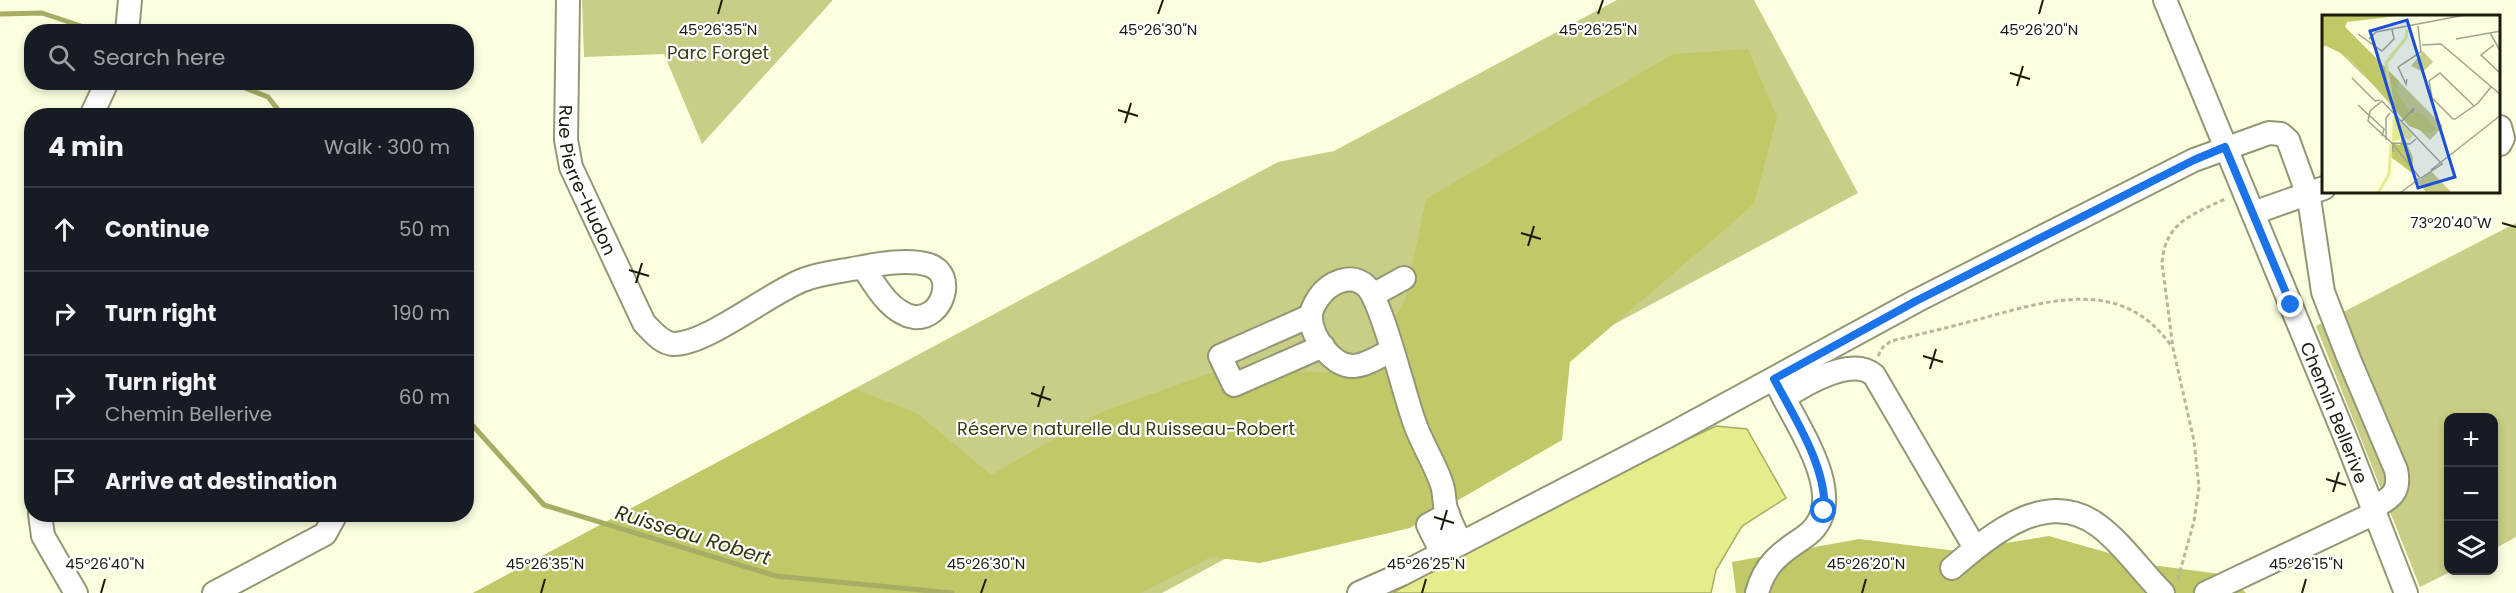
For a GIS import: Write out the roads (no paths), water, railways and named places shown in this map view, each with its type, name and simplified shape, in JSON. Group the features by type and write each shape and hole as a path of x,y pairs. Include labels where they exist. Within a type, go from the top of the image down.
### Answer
{"street":[{"path":"128,24 130,0"},
{"name":"Rue Pierre-Hudon","path":"568,0 566,140 571,167 644,323 657,337 671,344 692,341 802,281 863,267"},
{"name":"Chemin Bellerive","path":"2165,0 2291,305 2406,593"},
{"path":"94,108 103,90"},
{"path":"1779,388 1916,301 2194,160 2269,133 2281,134 2288,140 2316,190 2312,213 2323,292 2398,477 2398,488 2394,495 2374,510 2206,593"},
{"path":"2253,213 2316,190"},
{"path":"1373,295 1404,278"},
{"path":"1392,350 1354,366 1340,362 1323,346 1312,325 1310,316 1320,296 1344,280 1359,281 1367,286 1373,295 1392,350 1415,424 1442,483 1448,514 1428,525 1452,548"},
{"path":"2291,305 2323,292"},
{"path":"1310,316 1220,356 1234,385 1323,346"},
{"path":"1359,593 1452,548 1668,436 1779,388 1854,367 1870,372 1878,380 1975,548"},
{"path":"1757,593 1767,568 1774,559 1816,528 1824,511 1824,490 1819,474 1779,388"},
{"path":"1952,568 2003,527 2038,513 2050,511 2074,513 2104,530 2169,590"},
{"path":"41,522 43,536 76,593"},
{"path":"214,593 325,534 332,522"}],"waterway":[{"name":"Ruisseau Robert","path":"0,14 42,13 75,24"},
{"name":"Ruisseau Robert","path":"250,90 268,97 277,108"},
{"name":"Ruisseau Robert","path":"474,427 544,505 776,576 952,593"}],"park label":[{"name":"Parc Forget","path":"718,52"},
{"name":"Réserve naturelle du Ruisseau-Robert","path":"1126,428"}]}
